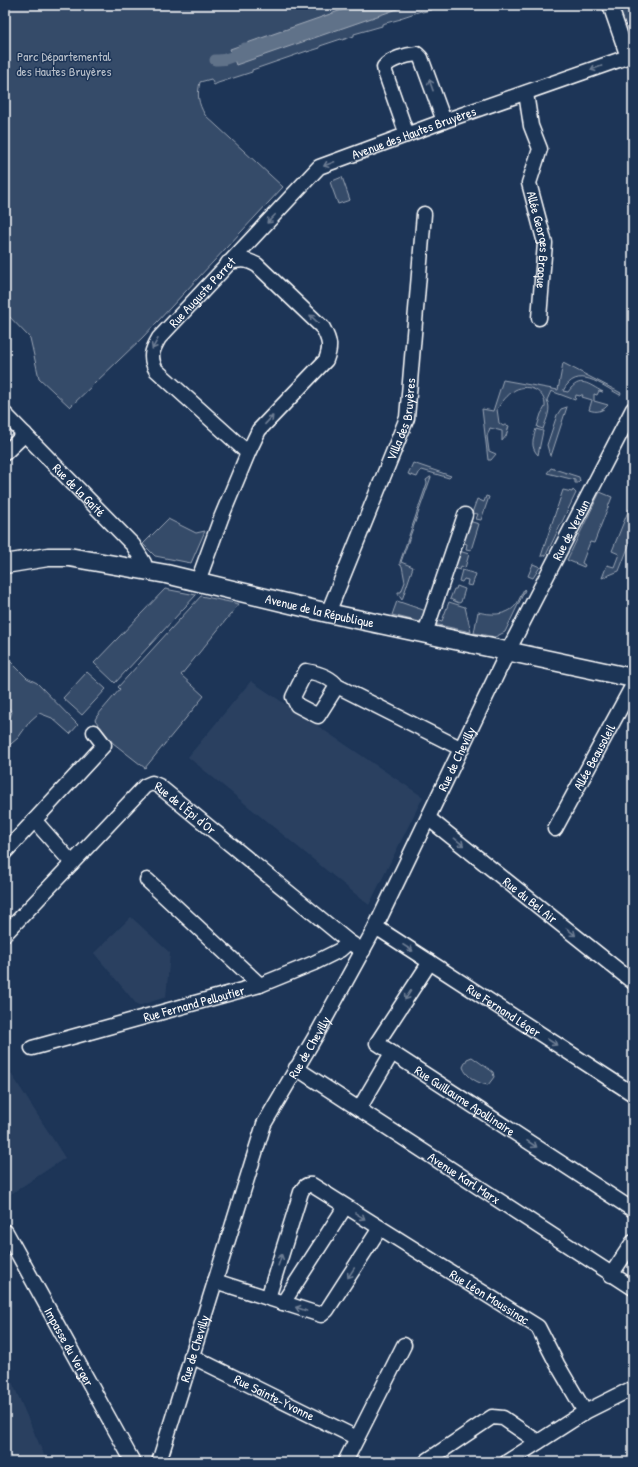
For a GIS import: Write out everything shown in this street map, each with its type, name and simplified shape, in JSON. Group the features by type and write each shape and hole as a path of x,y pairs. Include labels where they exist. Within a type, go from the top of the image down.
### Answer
{"main road":[{"name":"Avenue de la République","path":"5,564 48,557 69,557 143,570 198,581 328,613 633,678"}],"street":[{"path":"610,5 631,56"},
{"path":"407,135 385,72 384,67 388,62 410,54 417,54 421,58 444,121"},
{"name":"Avenue des Hautes Bruyères","path":"228,263 320,168 444,121 631,56"},
{"name":"Allée Georges Braque","path":"526,93 531,126 540,149 529,183 545,243 539,318"},
{"name":"Villa des Bruyères","path":"328,613 406,418 424,214"},
{"name":"Rue Auguste Perret","path":"198,581 218,525 248,453 260,430 326,360 330,350 328,338 323,328 257,265 249,260 240,259 228,263 159,338 152,350 152,362 156,370 248,453"},
{"name":"Rue de Verdun","path":"508,651 633,409"},
{"name":"Rue de la Gaité","path":"5,414 133,545 144,563 143,570"},
{"path":"5,453 25,434"},
{"path":"425,633 465,514"},
{"name":"Rue de Chevilly","path":"159,1462 264,1124 375,928 508,651"},
{"name":"Allée Beausoleil","path":"555,828 633,685"},
{"path":"337,686 462,749"},
{"path":"5,852 104,745 94,732"},
{"name":"Rue de l'Épi d'Or","path":"5,934 146,786 150,783 155,783 349,942 363,951"},
{"name":"Rue du Bel Air","path":"428,818 633,982"},
{"path":"35,821 72,863"},
{"path":"147,880 260,985"},
{"name":"Rue Fernand Léger","path":"375,928 382,931 633,1094"},
{"name":"Rue Fernand Pelloutier","path":"32,1048 260,985 314,963 340,950 349,942"},
{"name":"Rue Guillaume Apollinaire","path":"430,962 377,1043 633,1210"},
{"path":"359,1109 392,1053"},
{"name":"Avenue Karl Marx","path":"296,1068 633,1288"},
{"name":"Rue Léon Moussinac","path":"268,1298 302,1192 305,1186 309,1184 312,1185 538,1327 557,1364 586,1412"},
{"path":"283,1303 345,1207"},
{"path":"216,1281 320,1315 327,1310 380,1228"},
{"name":"Impasse du Verger","path":"6,1232 133,1462"},
{"path":"611,1275 633,1242"},
{"path":"345,1462 404,1345"},
{"name":"Rue Sainte-Yvonne","path":"191,1356 357,1438"},
{"path":"507,1462 586,1412 633,1388"},
{"path":"426,1462 492,1417 503,1418 538,1442"}],"shaded area":[{"path":"356,5 409,5 236,65 230,49"},
{"path":"251,681 423,797 369,905 188,757"},
{"path":"131,917 170,953 166,997 138,1006 94,953"},
{"path":"5,1064 65,1158 5,1198"},
{"path":"5,1366 47,1462 5,1462"}],"green space":[{"name":"Parc Départemental des Hautes Bruyères","path":"5,5 438,5 431,10 421,11 400,18 401,19 382,24 382,26 354,34 354,36 320,46 320,48 252,70 252,72 214,85 211,79 200,82 199,99 205,115 283,187 143,337 70,407 39,378 30,338 5,312"},
{"path":"615,5 633,5 633,44 628,45"},
{"path":"342,177 350,200 338,204 330,182"},
{"path":"563,363 621,393 620,395 590,379 575,379 569,383 563,391 568,392 572,387 580,382 588,384 603,392 599,391 597,395 594,394 594,401 608,405 600,411 592,411 589,410 592,400 582,397 583,395 576,395 575,400 551,391 547,400 549,411 543,429 537,427 545,407 543,397 535,390 530,388 525,387 515,390 507,396 497,409 499,423 503,426 509,426 506,436 502,441 502,431 490,428 487,436 489,451 496,454 491,460 488,460 482,409 493,411 503,380 558,390"},
{"path":"567,407 550,456 547,445 557,415 561,409"},
{"path":"536,429 543,431 538,455 533,446"},
{"path":"413,463 451,476 449,478 422,470 417,477 408,474"},
{"path":"551,468 579,477 580,481 575,483 575,480 547,473"},
{"path":"430,477 401,562 413,567 402,600 398,592 401,592 405,582 400,562 427,483 426,480"},
{"path":"563,490 572,492 573,490 576,493 546,555 541,556"},
{"path":"600,492 612,497 594,543 590,542 582,563 585,565 584,567 567,560"},
{"path":"486,496 489,497 481,520 476,519 478,514 472,513 477,499 484,502"},
{"path":"629,509 633,511 633,535 619,571 602,578 607,565 614,567 619,554 612,551"},
{"path":"168,519 196,533 205,531 191,563 155,556 143,544"},
{"path":"469,521 479,524 471,550 466,549 467,544 461,542"},
{"path":"459,551 469,554 465,568 461,566 460,570 453,568"},
{"path":"533,564 540,567 533,578 528,576"},
{"path":"462,570 476,574 472,586 467,585 468,580 464,579 462,582 459,581"},
{"path":"457,586 465,589 461,602 459,603 450,599 454,589 456,589"},
{"path":"165,589 196,595 115,683 94,663"},
{"path":"524,589 525,590 505,632 495,637 474,633 478,612 498,614 507,612 519,600"},
{"path":"201,596 239,604 181,675 204,696 145,768 113,743 95,720 120,689 118,687"},
{"path":"397,601 429,612 424,623 392,615"},
{"path":"449,602 465,607 471,632 434,624 436,619 442,621"},
{"path":"5,656 27,678 37,683 78,725 70,734 52,718 39,713 30,721 18,738 5,749 5,725 12,712 5,704"},
{"path":"87,672 106,689 82,715 63,698"},
{"path":"472,1057 493,1072 494,1077 488,1085 473,1079 465,1071 463,1067 467,1059"}],"waterway":[{"path":"215,60 223,60 231,57 245,48"}]}
